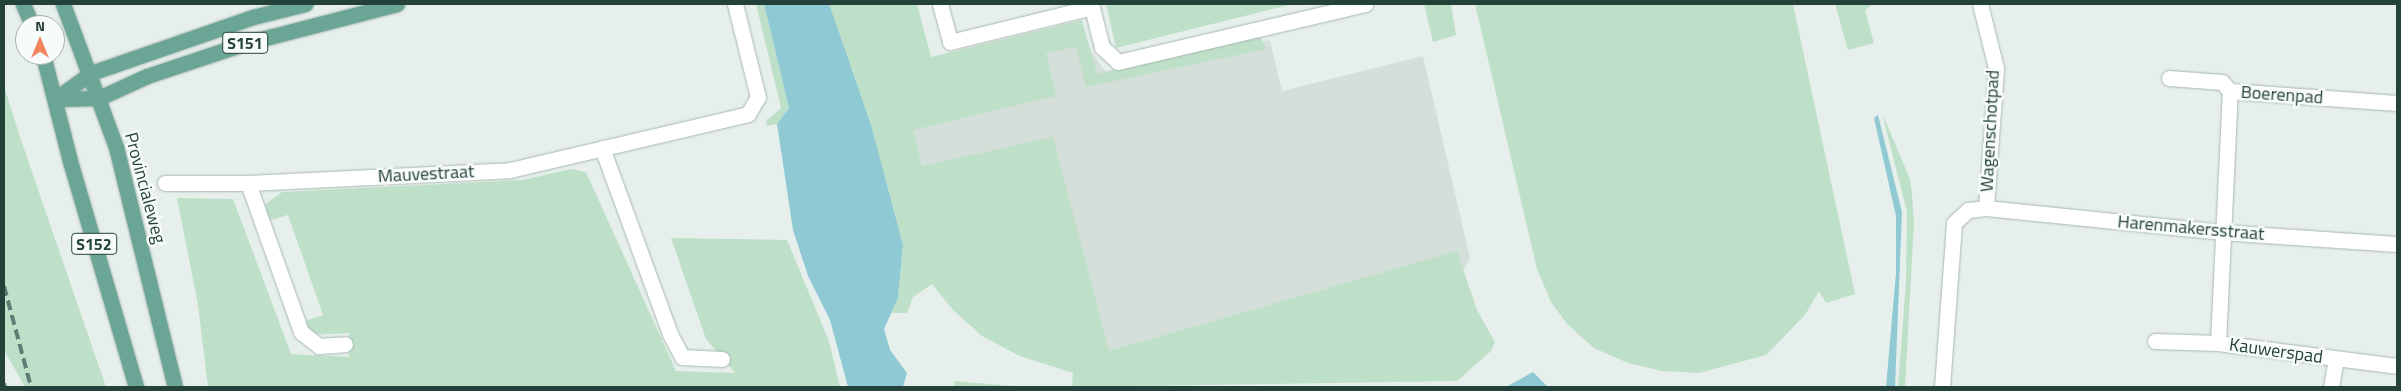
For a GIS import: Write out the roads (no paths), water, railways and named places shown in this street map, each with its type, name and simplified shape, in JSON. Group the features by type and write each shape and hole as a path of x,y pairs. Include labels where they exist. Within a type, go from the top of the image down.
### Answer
{"main road":[{"name":"Provincialeweg","path":"63,4 91,73 122,168 175,385"},
{"name":"S151","path":"55,99 91,73 253,17 305,4"},
{"name":"S151","path":"55,99 99,98 146,76 246,43 397,4"},
{"name":"S152","path":"46,65 136,387"}],"street":[{"name":"Mauvestraat","path":"165,183 248,183 510,170 748,114 758,97 735,4"},
{"path":"940,4 950,42 1091,6 1102,47 1118,62 1365,4"},
{"name":"Wagenschotpad","path":"1942,387 1954,223 1968,210 1986,208 1996,68 1980,4"},
{"name":"Boerenpad","path":"2169,78 2222,82 2230,91 2397,103"},
{"path":"2218,343 2221,232 2230,91"},
{"path":"602,148 670,334 682,357 722,359"},
{"path":"248,183 301,332 319,346 345,344"},
{"name":"Harenmakersstraat","path":"1986,208 2221,232 2397,244"},
{"name":"Kauwerspad","path":"2155,341 2218,343 2397,366"},
{"path":"2331,387 2336,359"}],"water":[{"path":"764,4 829,4 833,15 872,128 903,245 898,298 884,329 890,350 907,373 903,387 848,387 830,320 808,276 793,230 777,124 789,108"},
{"path":"1878,115 1902,212 1895,387 1886,387 1896,273 1896,216 1874,118"},
{"path":"1533,372 1548,387 1506,387"}],"railway":[{"path":"4,286 31,387"},
{"path":"4,383 5,387"}]}
